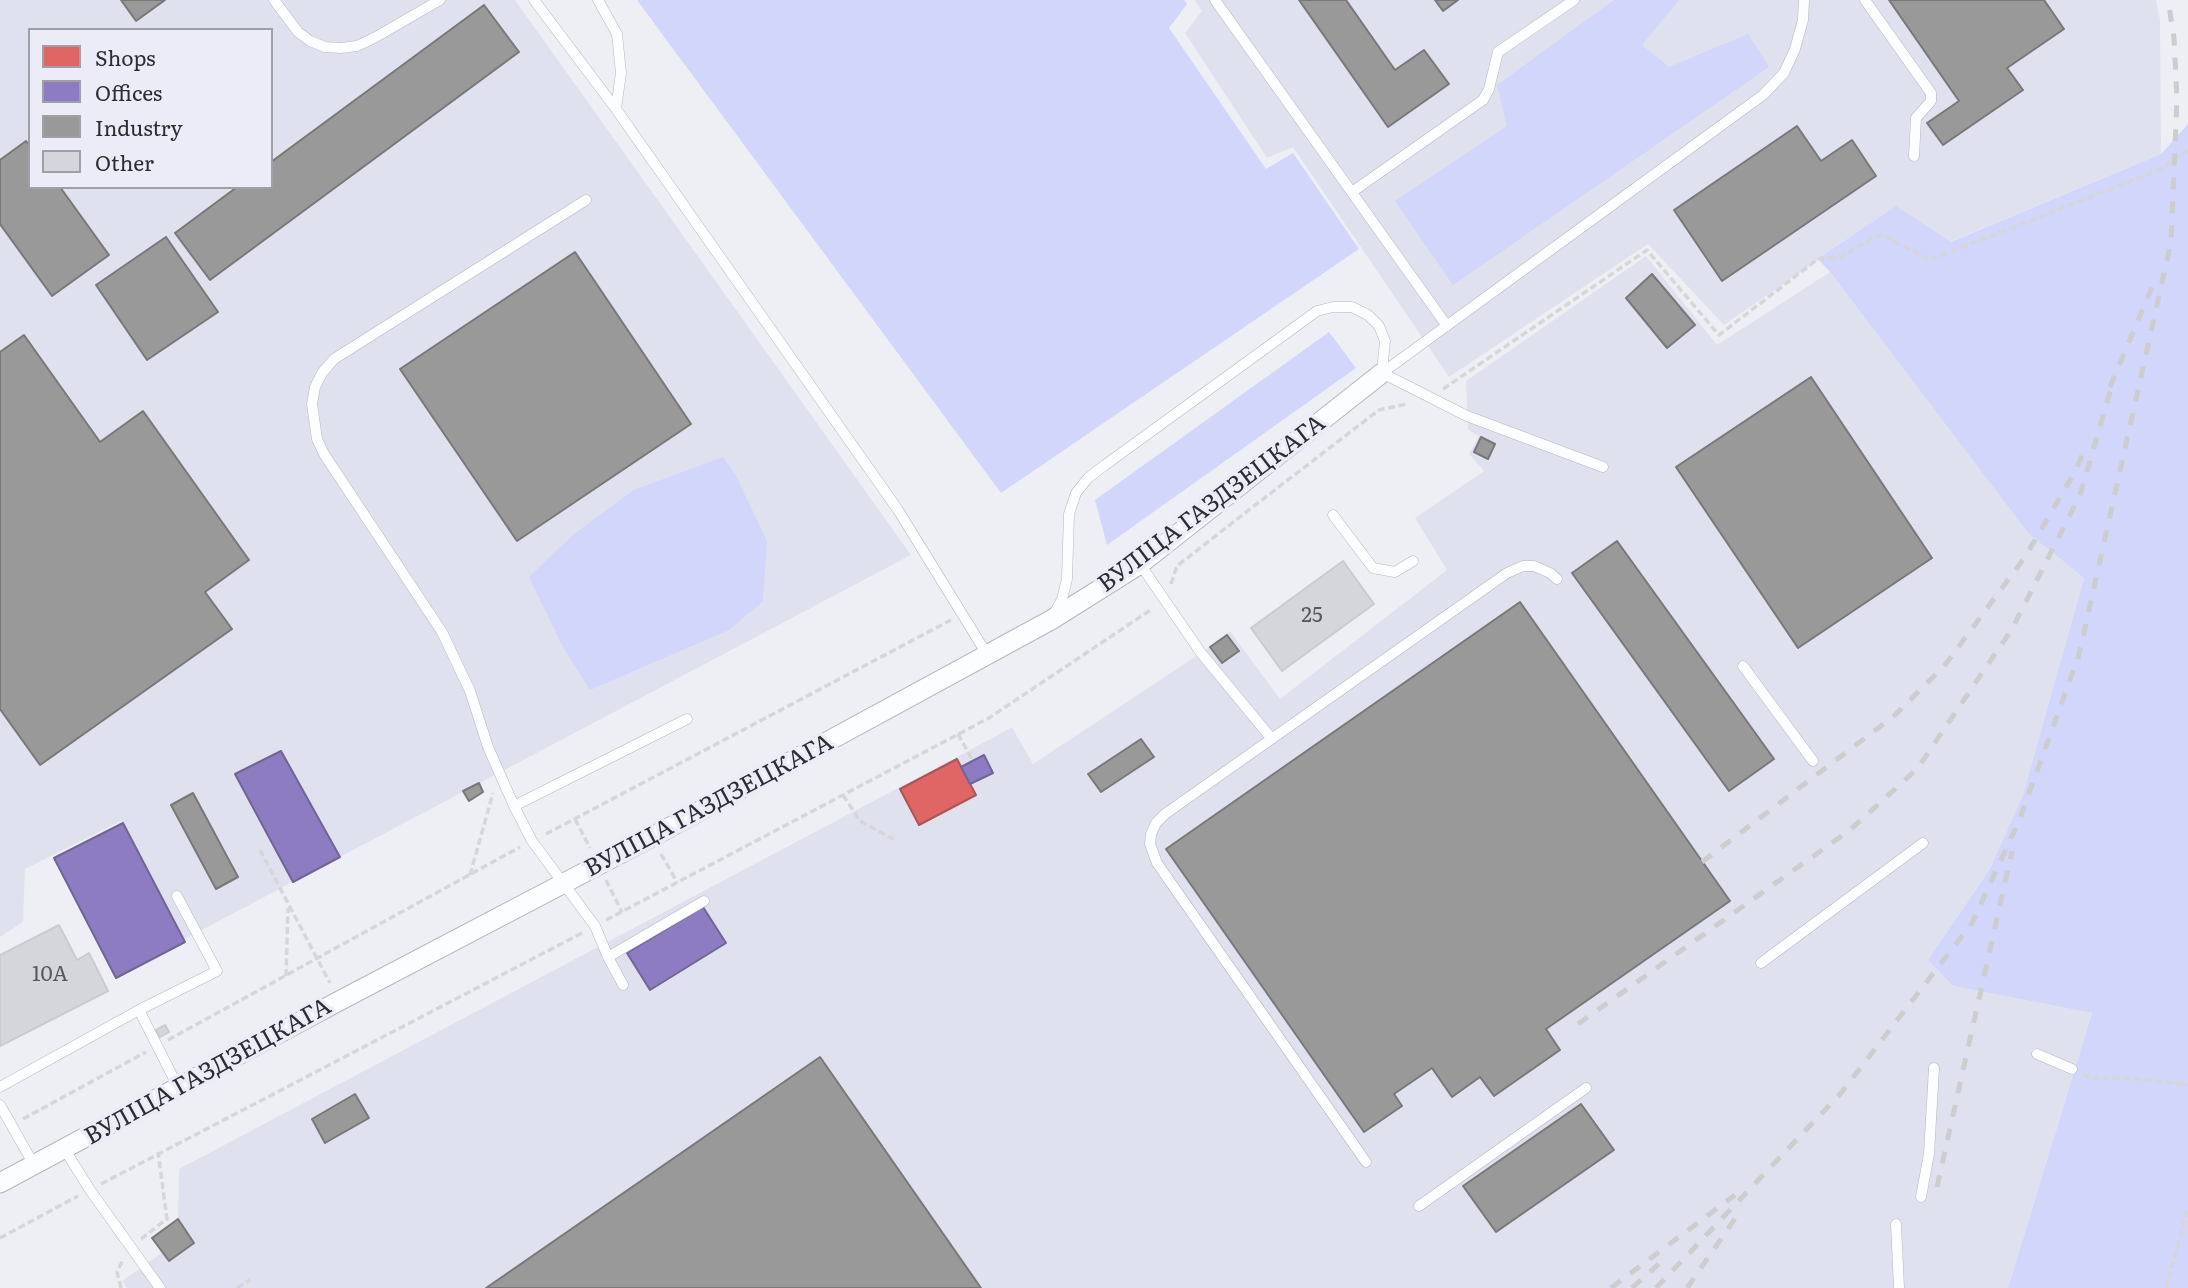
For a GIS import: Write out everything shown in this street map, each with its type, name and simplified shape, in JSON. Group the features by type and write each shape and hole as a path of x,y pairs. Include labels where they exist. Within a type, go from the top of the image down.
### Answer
{"street":[{"name":"ВУЛІЦА ГАЗДЗЕЦКАГА","path":"0,1183 339,1000 652,837 1051,620 1140,564 1382,373"}],"lane":[{"path":"274,0 298,32 310,41 326,47 341,48 357,46 374,38 440,0"},
{"path":"534,0 616,109 898,510 988,656"},
{"path":"598,0 617,34 621,74 616,109"},
{"path":"1214,0 1447,326"},
{"path":"1352,192 1483,100 1489,89 1498,52 1574,0"},
{"path":"1382,373 1763,95 1784,73 1795,48 1804,0"},
{"path":"1865,0 1931,93 1931,101 1916,118 1914,156"},
{"path":"586,200 334,359 315,387 312,404 315,430 324,454 432,615 453,652 514,806 532,841 595,926 623,985"},
{"path":"1051,620 1062,599 1067,579 1069,514 1076,493 1097,472 1317,312 1333,307 1352,307 1368,315 1379,326 1385,341 1382,373"},
{"path":"1382,373 1466,416 1603,467"},
{"path":"1333,515 1373,568 1395,572 1413,561"},
{"path":"1140,564 1201,653 1272,739"},
{"path":"1366,1161 1157,863 1150,844 1151,834 1156,823 1165,814 1507,573 1523,566 1534,566 1557,579"},
{"path":"1743,666 1812,761"},
{"path":"514,806 687,719"},
{"path":"1761,963 1923,842"},
{"path":"0,1087 216,971 177,896"},
{"path":"608,957 704,901"},
{"path":"139,1010 179,1088"},
{"path":"2037,1054 2072,1069"},
{"path":"1922,1197 1929,1154 1934,1068"},
{"path":"1419,1206 1586,1087"},
{"path":"0,1105 34,1165"},
{"path":"65,1150 160,1288"},
{"path":"1896,1224 1899,1288"}],"path":[{"path":"0,1238 158,1152 989,718 1165,601 1177,566 1379,410 1430,398 1647,250 1719,335 1818,259 1840,257 1881,234 1930,260 2159,170 2188,150"},
{"path":"317,960 532,841 963,614"},
{"path":"958,734 973,761"},
{"path":"470,875 499,772"},
{"path":"844,795 860,821 895,839"},
{"path":"652,837 677,882"},
{"path":"260,850 339,1000"},
{"path":"286,976 288,905"},
{"path":"2072,1069 2090,1078 2139,1079 2188,1085"},
{"path":"121,1288 117,1272 130,1247 167,1219 158,1152"},
{"path":"2166,1288 2188,1208"},
{"path":"237,1288 250,1280"}],"shaded area":[{"path":"0,0 515,0 911,555 183,940 121,821 25,869 23,922 0,937"},
{"path":"637,0 1184,0 1187,4 1169,28 1266,169 1293,153 1359,249 1001,493"},
{"path":"1194,0 2156,0 2160,20 2161,154 1950,242 1896,206 1724,325 1648,244 1449,377 1293,147 1267,158 1185,33 1202,11"},
{"path":"1614,0 1679,0 1642,45 1669,67 1748,34 1769,67 1453,285 1395,201 1507,126 1497,85"},
{"path":"2188,124 2188,1288 2008,1288 2092,1013 1953,986 1928,960 1990,869 2023,795 2084,578 2028,533 1818,259 1896,206 1951,242 2161,154"},
{"path":"1646,256 1717,345 1830,272 2028,533 2084,578 2023,795 1990,869 1928,960 1953,986 2092,1013 2008,1288 127,1288 122,1281 163,1252 178,1219 179,1169 1012,727 1033,764 1230,631 1280,699 1447,570 1415,518 1484,471 1469,454 1479,436 1468,430 1466,381"},
{"path":"1329,332 1356,368 1107,545 1095,500"},
{"path":"723,457 736,476 767,541 763,601 729,630 590,690 562,645 529,577 574,534 634,490"}],"building: Shops":[{"path":"957,759 976,795 919,825 900,789"}],"building: Offices":[{"path":"281,751 340,857 293,882 235,774"},
{"path":"984,755 993,773 970,784 961,767"},
{"path":"123,823 185,942 116,978 54,858"},
{"path":"703,907 726,943 650,990 627,953"}],"building: Industry":[{"path":"121,0 165,0 136,21"},
{"path":"1299,0 1346,0 1395,70 1424,50 1449,84 1388,127"},
{"path":"1435,0 1458,0 1443,11"},
{"path":"1889,0 2044,0 2064,29 2007,68 2023,90 1943,145 1927,123 1959,101"},
{"path":"484,5 519,52 210,280 175,233 234,189 273,189 273,161"},
{"path":"1797,126 1821,161 1852,140 1876,176 1722,281 1674,210"},
{"path":"26,141 28,189 61,189 109,255 52,296 0,224 0,160"},
{"path":"166,237 218,312 147,360 96,285"},
{"path":"575,252 691,424 517,541 400,369"},
{"path":"1652,274 1695,325 1667,348 1626,298"},
{"path":"24,335 100,442 143,411 249,560 205,592 232,629 40,765 0,709 0,352"},
{"path":"1811,377 1932,558 1798,648 1676,467"},
{"path":"1481,437 1495,444 1488,459 1474,452"},
{"path":"1617,541 1774,759 1729,791 1572,573"},
{"path":"1520,602 1730,901 1546,1029 1560,1050 1494,1096 1480,1077 1452,1097 1432,1068 1394,1094 1402,1106 1364,1132 1166,849"},
{"path":"1227,635 1239,651 1222,663 1210,647"},
{"path":"1141,739 1154,757 1101,792 1088,774"},
{"path":"479,783 483,792 469,801 463,791"},
{"path":"193,793 238,877 216,889 171,805"},
{"path":"820,1057 981,1288 486,1288"},
{"path":"355,1094 369,1118 325,1143 312,1119"},
{"path":"1581,1104 1614,1150 1496,1232 1463,1186"},
{"path":"178,1219 194,1243 169,1261 152,1238"}],"building: Other":[{"path":"1343,561 1374,604 1282,671 1251,628"},
{"path":"59,925 77,960 89,953 108,991 0,1046 0,955"},
{"path":"165,1025 169,1032 160,1037 156,1030"}],"railway":[{"path":"1656,1288 1841,1093 1972,923 2019,821 2079,655 2171,242 2177,99 2174,38 2168,0"},
{"path":"2110,387 2155,280"},
{"path":"1578,1024 1850,830 1917,769 2012,629 2080,495 2114,378"},
{"path":"1702,862 1894,716 1945,665 2025,557 2076,470 2086,445"},
{"path":"1937,1187 2012,851"},
{"path":"1611,1288 1735,1195"},
{"path":"1687,1288 1741,1210"},
{"path":"1632,1288 1662,1261"}]}
